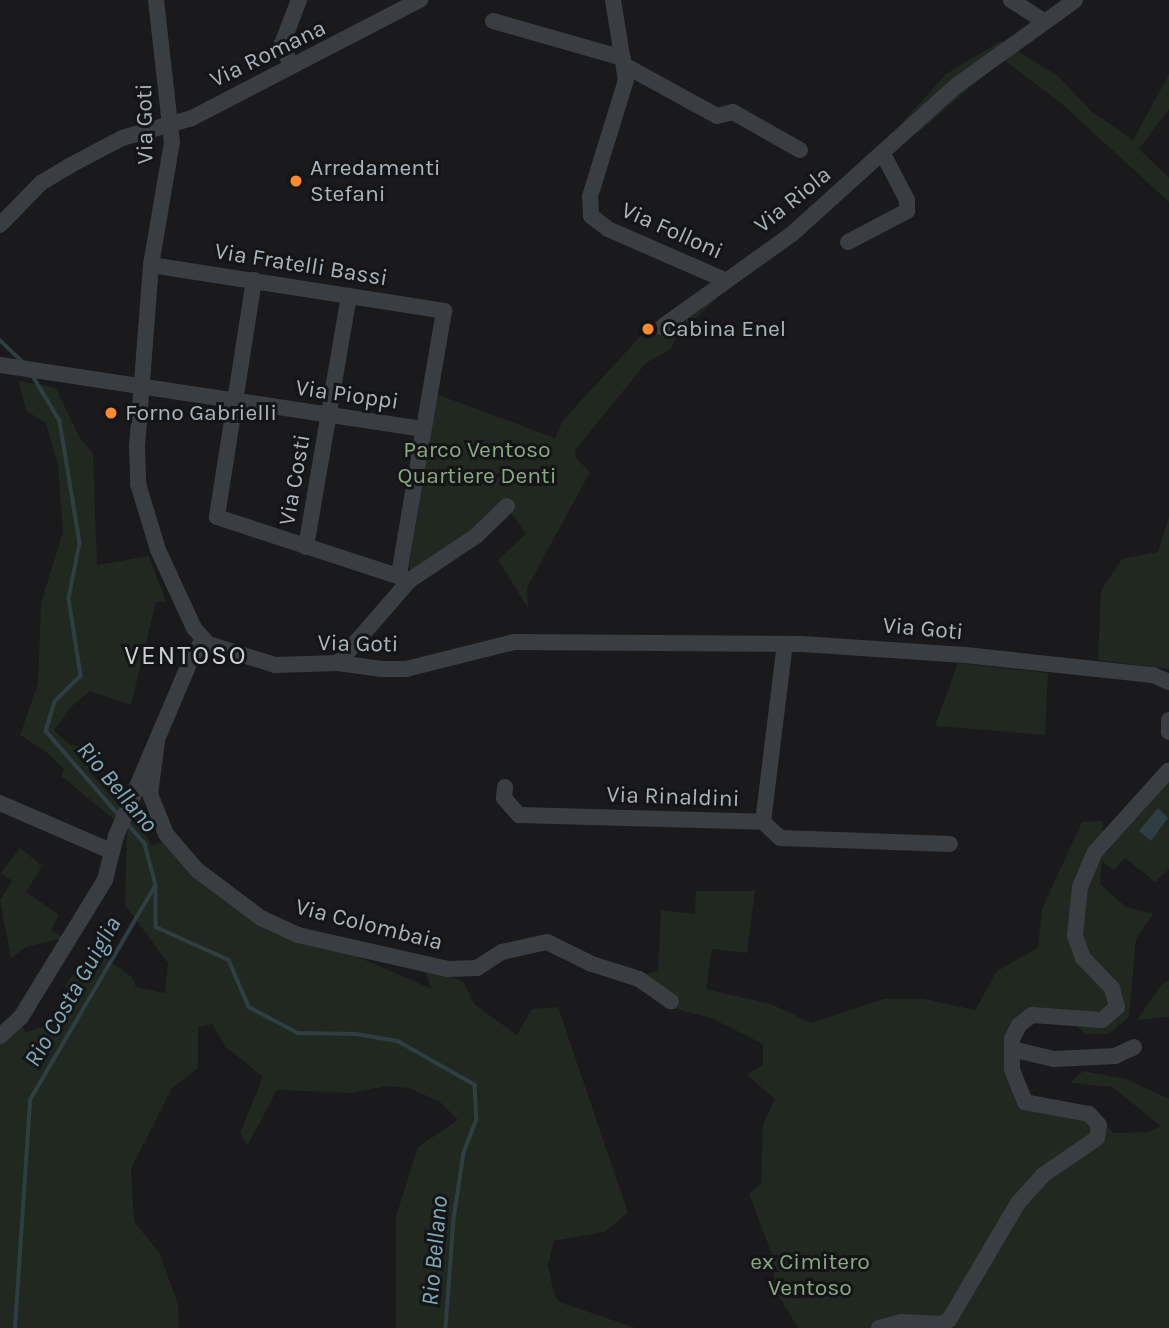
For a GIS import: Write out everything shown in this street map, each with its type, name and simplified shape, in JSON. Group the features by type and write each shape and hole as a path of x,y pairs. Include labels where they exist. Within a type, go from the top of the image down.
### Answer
{"street":[{"name":"Via Goti","path":"156,0 172,125 169,177 152,265 137,447 143,508 203,640 225,652 275,665 338,663 406,669 514,642 785,644 965,655 1153,675 1169,682"},
{"path":"291,66 282,44 299,0"},
{"name":"Via Romana","path":"0,225 41,183 69,166 122,138 172,125 291,66 399,6 421,0"},
{"name":"Via Folloni","path":"613,0 626,80 590,195 591,216 608,229 725,280"},
{"path":"1011,0 1045,22 1075,0"},
{"path":"493,21 624,61 717,116 733,111 800,150"},
{"name":"Via Riola","path":"662,327 792,233 956,86 1045,22"},
{"path":"848,242 907,211 907,200 883,154"},
{"name":"Via Fratelli Bassi","path":"152,265 444,311 422,429"},
{"path":"254,280 217,517 405,578"},
{"name":"Via Costi","path":"306,547 349,296"},
{"name":"Via Pioppi","path":"0,365 422,429"},
{"path":"405,578 422,429"},
{"path":"338,663 405,578 476,536 507,506"},
{"name":"Via Colombaia","path":"0,1036 21,1017 76,932 108,875 111,851 123,819 191,659 203,640"},
{"name":"Via Rinaldini","path":"505,788 504,798 519,815 763,822 785,644"},
{"path":"1169,720 1169,732"},
{"name":"Via Colombaia","path":"157,742 149,793 166,834 197,870 261,918 298,935 448,969 477,968 502,952 547,942 592,964 639,979 671,1001"},
{"path":"880,1328 901,1322 942,1324 949,1320 1018,1203 1043,1175 1097,1138 1099,1125 1090,1114 1025,1102 1016,1086 1012,1049 1019,1025 1032,1015 1102,1020 1117,1007 1112,988 1083,958 1075,936 1078,897 1095,852 1169,770"},
{"path":"0,803 111,851"},
{"path":"763,822 780,838 950,844"},
{"path":"1012,1049 1054,1059 1115,1056 1134,1047"}],"green space":[{"path":"1001,41 1058,76 1092,112 1133,140 1169,74 1169,109 1139,149 1169,178 1169,202 1063,105 1003,59 920,131 905,141 886,141 946,74"},
{"name":"Parco Ventoso Quartiere Denti","path":"712,286 718,297 675,339 671,349 646,363 575,450 576,458 590,472 527,588 528,608 498,560 526,534 507,507 419,574 409,568 436,394 555,438 563,420 652,324"},
{"path":"19,381 56,388 79,437 93,453 97,565 149,556 166,602 156,602 131,705 90,691 72,706 54,730 70,745 87,747 89,771 122,808 116,821 61,776 64,769 46,752 20,735 38,684 41,603 63,532 58,465 46,423 26,411"},
{"path":"1169,517 1169,669 1098,660 1101,590 1122,559 1158,552"},
{"path":"958,663 1048,673 1045,735 935,726"},
{"name":"ex Cimitero Ventoso","path":"1169,772 1169,869 1155,882 1125,858 1114,870 1102,861 1100,884 1126,907 1153,914 1136,939 1129,1017 1108,1034 1086,1034 1065,1016 1032,1015 1012,1039 1025,1102 1094,1112 1113,1133 1148,1132 1161,1126 1112,1087 1070,1083 1083,1071 1126,1079 1169,1099 1169,1328 798,1328 775,1290 773,1257 749,1194 761,1183 763,1124 775,1099 747,1075 763,1065 763,1044 711,1018 669,1007 639,985 621,979 658,971 661,910 695,914 696,891 755,891 747,953 712,949 706,989 771,1004 811,1023 884,999 924,999 975,1010 997,971 1038,948 1042,909 1082,822 1103,821 1102,849"},
{"path":"134,815 152,846 163,841 220,897 432,989 424,969 463,981 474,1004 517,1035 532,1009 558,1007 628,1213 604,1232 554,1241 548,1264 553,1291 559,1302 636,1328 396,1328 396,1216 418,1147 458,1120 440,1102 409,1088 386,1086 351,1093 277,1090 247,1146 240,1133 263,1077 226,1047 212,1024 198,1027 198,1068 172,1088 131,1169 134,1222 159,1252 178,1304 179,1328 0,1328 0,1044 19,1022 26,1032 50,1025 70,994 65,985 93,949 132,977 136,987 165,993 168,963 125,905 127,832"},
{"path":"20,848 42,866 26,892 59,915 51,930 64,938 26,947 11,958 0,900 12,881 1,873"},
{"path":"1169,980 1169,1017 1137,1020 1161,985"}],"shaded area":[{"path":"1158,808 1168,818 1151,841 1139,831"}],"waterway":[{"name":"Rio Bellano","path":"0,340 23,362"},
{"name":"Rio Bellano","path":"33,376 60,421 80,543 69,599 81,676 55,702 46,731 119,815"},
{"name":"Rio Bellano","path":"127,823 145,844 156,885 156,927 229,960 249,1007 298,1033 356,1034 398,1041 475,1085 477,1119 464,1153 454,1219 446,1328"},
{"name":"Rio Costa Guiglia","path":"15,1328 30,1100 154,888"}],"place":[{"name":"Arredamenti Stefani","path":"296,181"},
{"name":"Cabina Enel","path":"648,329"},
{"name":"Forno Gabrielli","path":"111,413"}],"district":[{"name":"VENTOSO","path":"186,656"}]}
